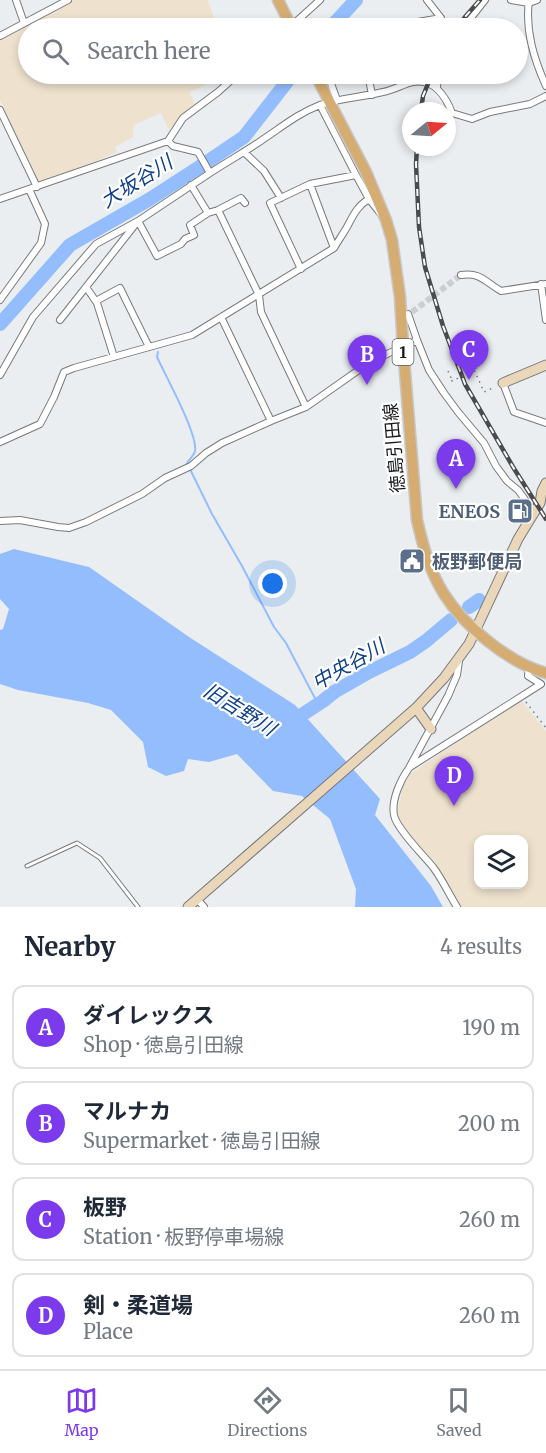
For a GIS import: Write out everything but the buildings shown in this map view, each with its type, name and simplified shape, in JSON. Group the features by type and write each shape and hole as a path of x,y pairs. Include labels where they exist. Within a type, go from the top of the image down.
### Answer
{"main road":[{"path":"278,0 286,18"},
{"name":"徳島引田線","path":"320,84 366,172 392,240 400,297 417,520 432,570 455,610 492,645 515,659 546,673"}],"street":[{"path":"16,0 22,18"},
{"path":"34,18 68,0"},
{"path":"307,0 312,7"},
{"path":"301,18 320,0"},
{"path":"427,0 441,18"},
{"path":"471,18 485,0"},
{"path":"511,0 537,0"},
{"path":"529,1 531,47 546,86"},
{"path":"0,36 18,26"},
{"path":"0,199 168,141 183,118 227,84"},
{"path":"330,84 329,102 356,175 369,200 386,220"},
{"path":"370,84 372,95"},
{"path":"0,375 33,317 96,244 138,221 299,114 329,102 394,90 407,84"},
{"path":"428,84 437,88 449,104 452,113 472,119 490,112 531,104 546,96"},
{"path":"437,84 437,88"},
{"path":"0,110 37,187"},
{"path":"168,141 173,146 198,152 209,172"},
{"path":"244,152 264,171 281,198"},
{"path":"301,269 270,203 310,184 356,175"},
{"path":"310,184 334,248"},
{"path":"190,185 208,213"},
{"path":"0,300 40,243 45,225 29,189"},
{"path":"138,221 157,256 194,235 190,225 208,213 241,198 245,203"},
{"path":"0,442 40,424 64,372 192,335 334,248 356,209 369,200"},
{"path":"218,210 259,295 261,312 306,407"},
{"path":"60,320 138,221"},
{"path":"461,275 474,274 501,291 543,284 546,320"},
{"path":"87,287 96,301 114,357"},
{"path":"96,301 120,288 149,347"},
{"path":"400,297 410,313 417,340 429,370 458,412 484,443 507,481 518,490 534,512"},
{"path":"221,317 271,421"},
{"path":"0,521 20,520 69,528 79,525 142,494 165,478 189,467 222,443 306,407 370,362 417,340"},
{"path":"546,365 503,383 514,412 546,423"},
{"path":"188,907 434,691 469,644 518,539 534,512 543,503 542,491 546,483"},
{"path":"457,907 434,869 398,824 393,813 403,776 431,729 457,675 459,660"},
{"path":"409,768 542,684 528,676 529,666"},
{"path":"416,708 431,729"},
{"path":"199,897 204,907"}],"lane":[{"path":"27,866 77,843 100,858 138,907"}],"path":[{"path":"448,371 452,381 466,374 476,370 473,362 471,363 474,369 484,392 503,383"},
{"path":"462,364 466,374"},
{"path":"521,697 546,728"}],"shaded area":[{"path":"74,0 208,0 214,18 40,18"},
{"path":"18,30 18,84 207,84 190,92 195,105 169,130 161,113 134,125 133,137 115,147 117,152 39,182 0,100 0,39"},
{"path":"521,700 546,731 546,907 460,907 437,868 399,823 397,813 408,775"}],"water":[{"name":"旧吉野川","path":"14,549 89,567 189,637 295,705 380,799 375,815 431,886 443,907 355,907 356,889 330,819 302,796 273,791 237,754 209,762 188,759 184,771 166,776 148,767 143,742 111,710 0,684 0,630 3,629 9,609 0,599 0,554"}],"waterway":[{"name":"大坂谷川","path":"339,18 356,0"},
{"name":"大坂谷川","path":"0,324 70,245 150,199 244,137 285,84"},
{"path":"158,352 157,357 195,443 195,451 187,463 212,514 318,704"},
{"name":"中央谷川","path":"469,607 479,600"},
{"name":"中央谷川","path":"288,724 334,692 410,652 451,620"}],"tunnel":[{"path":"412,312 461,275"}],"railway":[{"path":"464,18 480,0"},
{"path":"422,102 428,84"},
{"path":"416,156 419,227 425,267 443,326 465,384 546,519"}],"place":[{"name":"板野","path":"469,380"},
{"name":"マルナカ","path":"367,385"},
{"name":"ダイレックス","path":"456,489"},
{"name":"ENEOS","path":"520,511"},
{"name":"板野郵便局","path":"412,561"},
{"name":"剣・柔道場","path":"454,806"}]}
